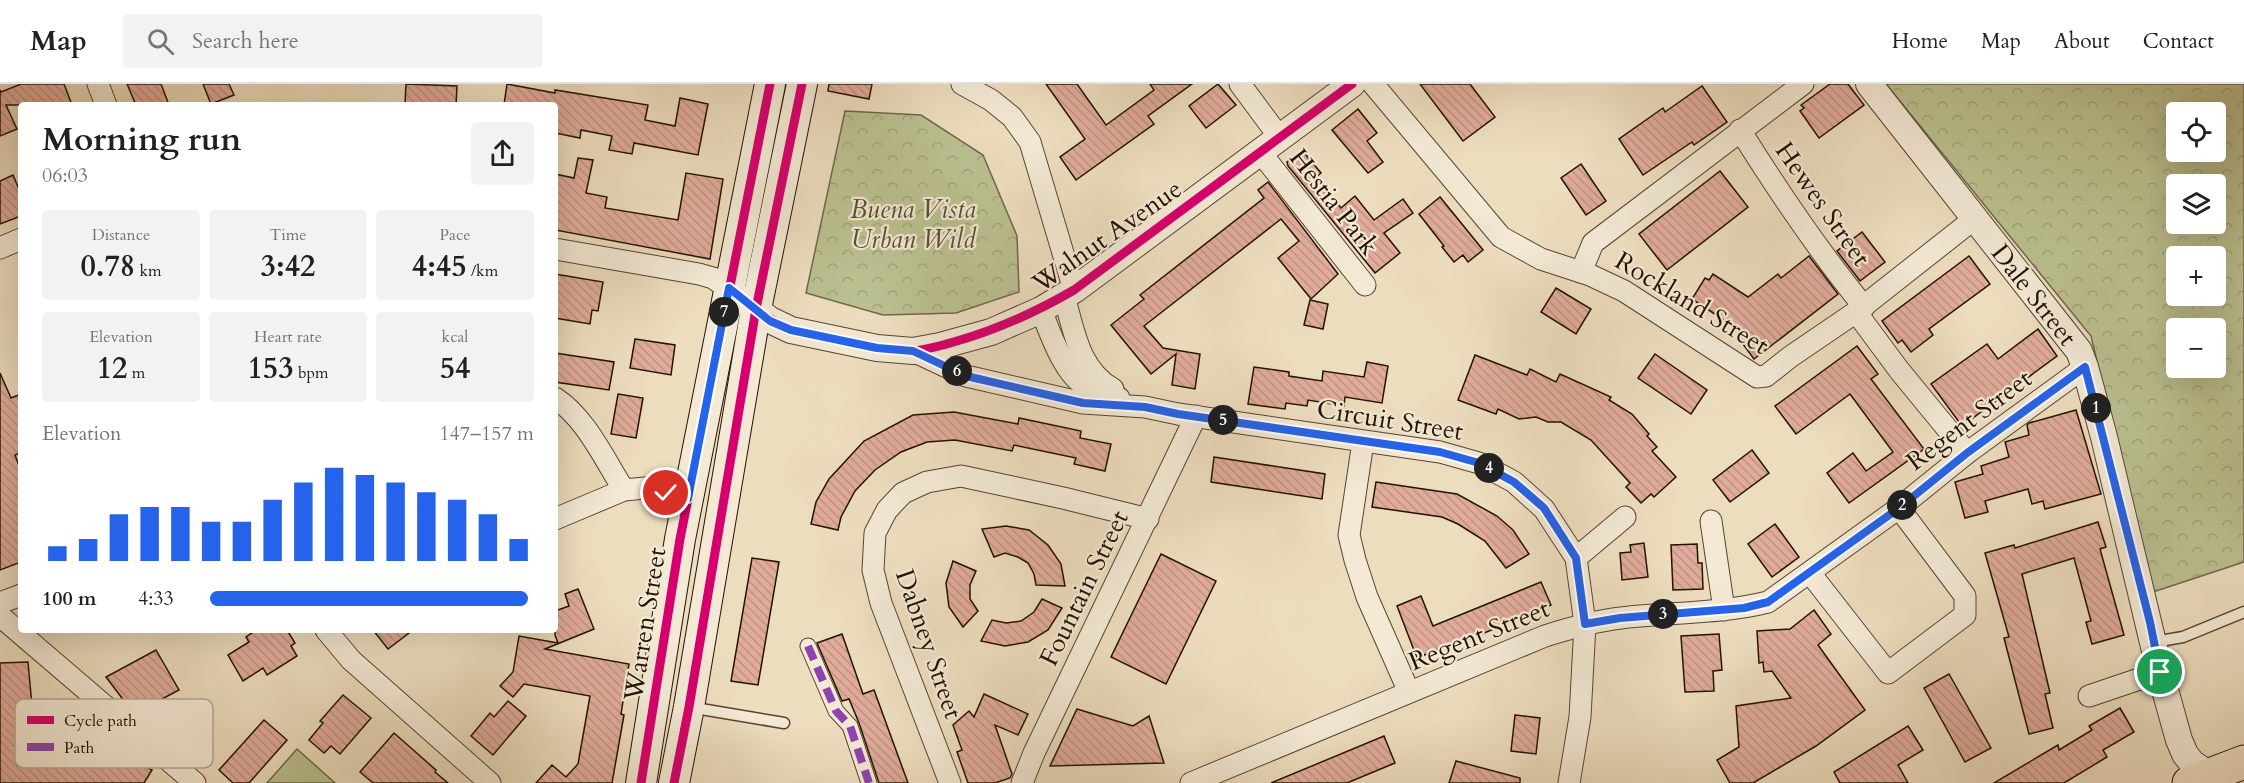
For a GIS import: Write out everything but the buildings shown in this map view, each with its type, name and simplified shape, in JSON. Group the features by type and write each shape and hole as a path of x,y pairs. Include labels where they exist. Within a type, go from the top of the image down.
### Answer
{"main road":[{"name":"Warren Street","path":"641,783 680,539 770,84"},
{"path":"674,783 689,707 756,309 802,84"},
{"path":"2206,780 2244,762"}],"street":[{"path":"98,84 105,102"},
{"name":"Circuit Street","path":"962,84 991,100 1012,117 1030,142 1069,293 1077,344 1087,366 1099,382 1145,407"},
{"name":"Hestia Park","path":"1240,84 1270,146 1365,285"},
{"name":"Walnut Avenue","path":"729,288 770,321 791,330 877,348 913,351 991,332 1041,310 1069,293 1352,84"},
{"name":"Rockland Street","path":"1373,84 1502,237 1541,259 1581,272 1624,291 1757,377 1766,376 1860,310 1974,219"},
{"path":"1581,272 1593,243 1803,84"},
{"name":"Dale Street","path":"1869,84 2079,351 2085,367 2160,672 2185,754 2206,780"},
{"name":"Hewes Street","path":"1740,130 1774,185 1833,269 1899,370 1967,453"},
{"path":"0,248 18,240"},
{"path":"558,250 699,274 713,278 729,288"},
{"name":"Circuit Street","path":"1041,310 1062,359 1079,381 1086,387 1145,407"},
{"name":"Circuit Street","path":"913,351 972,377 1083,403 1145,407 1440,452 1479,463 1514,482 1544,508 1576,558 1585,624 1580,717 1569,783"},
{"name":"Regent Street","path":"1191,783 1545,636 1585,624 1620,618 1744,608 1768,602 1899,508 1967,453 2085,367"},
{"path":"558,400 577,417 624,490"},
{"name":"Fountain Street","path":"1022,783 1034,753 1196,416"},
{"path":"1363,442 1349,535 1367,597 1409,692"},
{"name":"Dabney Street","path":"950,783 881,603 873,570 875,533 886,510 903,493 927,482 961,476 1148,519"},
{"path":"558,518 624,490 645,488 688,498"},
{"path":"1810,573 1888,674 1965,615 1965,596 1899,508"},
{"path":"1576,558 1624,517"},
{"path":"1711,521 1724,610"},
{"path":"0,603 18,596"},
{"path":"0,616 18,631"},
{"path":"20,633 97,699"},
{"path":"329,633 351,660 490,783"},
{"path":"808,646 836,711 850,726 869,783"},
{"path":"2089,696 2160,672"},
{"path":"177,768 195,783"}],"lane":[{"path":"2154,642 2183,637 2244,612"},
{"path":"689,707 784,723"}],"green space":[{"path":"1886,84 2244,84 2244,562 2153,592 2091,336"},
{"name":"Buena Vista Urban Wild","path":"845,111 921,115 983,155 1017,236 1019,292 956,313 883,315 806,293"},
{"path":"297,749 335,783 267,783"}],"marked path":[{"path":"808,646 836,711 850,726 869,783"}],"cycle path":[{"path":"641,783 680,539 770,84"},
{"path":"674,783 689,707 756,309 802,84"},
{"path":"756,309 775,322 794,330 874,348 893,350 912,351 929,348 988,331 1031,313 1074,290 1352,84"}],"route":[{"path":"666,493 688,498 729,288 770,321 791,330 877,348 913,351 966,376 1083,403 1145,407 1178,414 1440,452 1479,463 1514,482 1544,508 1576,558 1585,624 1620,618 1744,608 1768,602 1899,508 1967,453 2085,367 2150,622 2160,672"}]}
